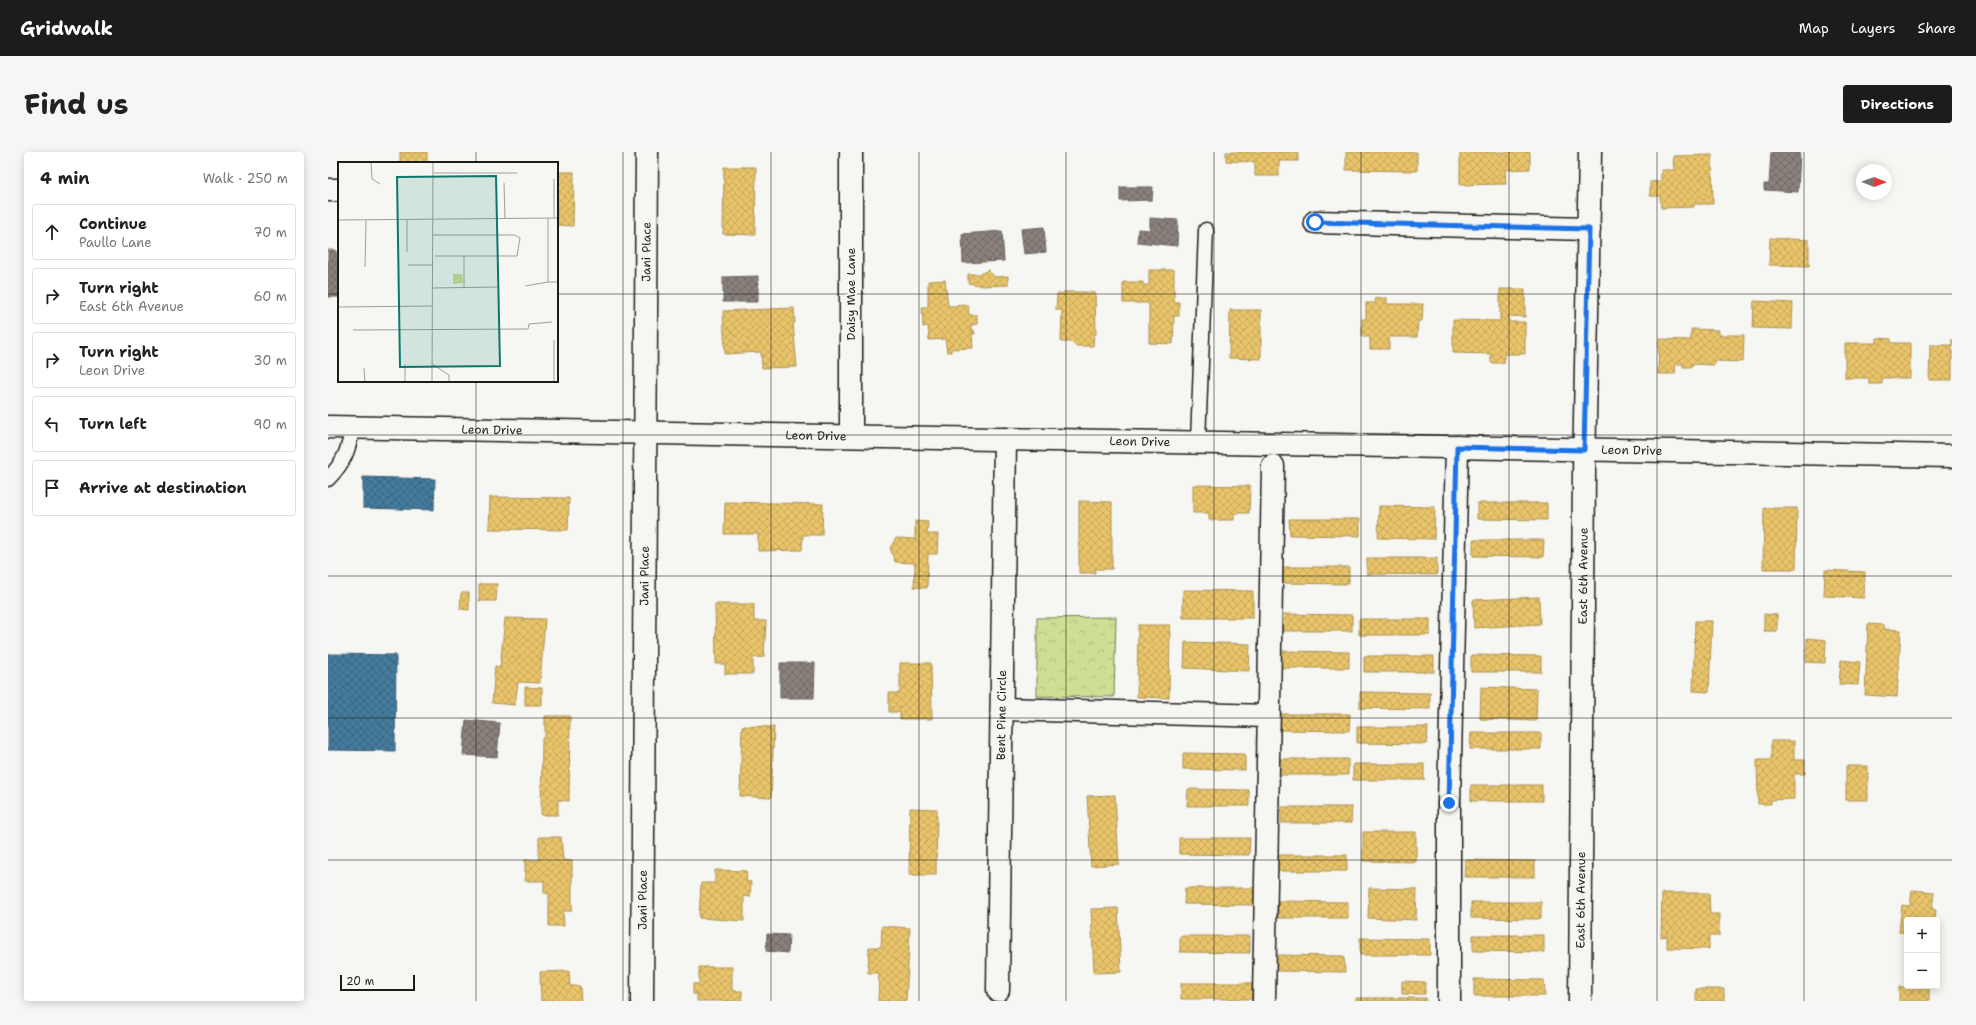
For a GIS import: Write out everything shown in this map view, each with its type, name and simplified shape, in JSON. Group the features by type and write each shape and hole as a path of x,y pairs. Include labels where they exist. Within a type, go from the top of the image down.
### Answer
{"street":[{"name":"Jani Place","path":"642,1001 647,152"},
{"name":"Daisy Mae Lane","path":"851,152 851,436"},
{"name":"East 6th Avenue","path":"1580,1001 1584,450 1590,152"},
{"path":"1315,222 1589,229"},
{"name":"Leon Drive","path":"328,427 1198,442 1274,453 1457,447 1952,456"},
{"name":"Bent Pine Circle","path":"998,990 1003,709 1005,439"},
{"path":"1449,1001 1449,795 1457,447"},
{"path":"1264,1001 1268,716 1274,453"},
{"path":"1003,709 1268,716"}],"lane":[{"path":"1198,442 1206,230"},
{"path":"328,479 341,466 346,457 353,427"}],"green space":[{"path":"1116,617 1114,697 1037,696 1037,618"}],"building: Homes":[{"path":"400,152 427,152 427,162 400,162"},
{"path":"1226,152 1298,152 1298,161 1279,161 1279,176 1255,176 1255,162 1226,161"},
{"path":"1346,152 1417,152 1417,171 1346,170"},
{"path":"1460,152 1530,152 1530,169 1505,170 1506,184 1460,185"},
{"path":"1712,155 1713,204 1694,204 1694,207 1661,208 1660,196 1650,196 1650,182 1661,181 1661,170 1674,170 1673,156"},
{"path":"724,167 756,167 755,235 723,234"},
{"path":"558,172 574,172 573,226 558,225"},
{"path":"1770,238 1809,240 1809,266 1769,265"},
{"path":"988,270 995,277 1008,276 1008,285 983,286 968,283 968,274 980,274"},
{"path":"1149,270 1174,270 1174,302 1179,302 1179,316 1174,316 1173,344 1149,343 1149,303 1123,303 1123,282 1143,282 1143,285 1149,285"},
{"path":"945,280 948,306 968,305 969,315 977,315 977,324 971,325 971,330 974,330 975,334 972,334 973,348 951,349 951,352 947,352 945,339 929,340 928,326 923,327 922,307 928,307 928,281"},
{"path":"1500,289 1525,289 1525,317 1509,316 1509,322 1525,322 1525,354 1504,354 1504,363 1491,363 1491,354 1453,353 1453,320 1500,321"},
{"path":"1063,292 1095,292 1096,334 1094,334 1093,346 1075,346 1071,342 1061,342 1062,310 1056,310 1057,294 1063,294"},
{"path":"1376,298 1387,298 1387,304 1423,304 1422,321 1418,321 1417,337 1389,337 1389,349 1370,349 1370,337 1362,337 1362,319 1366,319 1366,303 1375,303"},
{"path":"1754,301 1793,303 1792,329 1753,328"},
{"path":"794,308 795,323 793,323 797,367 762,368 761,352 725,354 723,311"},
{"path":"1230,310 1261,310 1261,359 1229,358"},
{"path":"1691,329 1719,330 1719,335 1744,335 1743,362 1714,361 1714,365 1692,364 1692,367 1683,367 1683,364 1676,364 1675,374 1658,374 1659,339 1691,340"},
{"path":"1877,338 1891,339 1891,343 1910,343 1910,378 1882,378 1882,384 1869,384 1869,378 1845,378 1845,343 1877,343"},
{"path":"1930,345 1952,345 1952,380 1929,380"},
{"path":"1193,485 1250,486 1249,513 1234,513 1234,520 1209,520 1209,513 1193,513"},
{"path":"490,497 569,498 568,530 489,529"},
{"path":"1079,501 1112,502 1112,569 1095,569 1095,573 1079,573"},
{"path":"725,502 823,504 822,535 803,535 802,550 758,551 758,534 724,534"},
{"path":"1477,503 1547,503 1547,520 1477,519"},
{"path":"1379,506 1435,507 1434,539 1378,538"},
{"path":"1764,508 1797,508 1796,569 1763,569"},
{"path":"1289,519 1360,519 1360,536 1290,535"},
{"path":"915,521 928,522 927,534 938,534 937,554 928,554 927,588 914,587 915,563 895,562 890,548 896,538 915,539"},
{"path":"1473,540 1544,540 1543,557 1473,556"},
{"path":"1367,558 1437,558 1437,575 1367,574"},
{"path":"1279,567 1349,567 1349,584 1278,583"},
{"path":"1825,570 1865,572 1864,598 1824,596"},
{"path":"479,584 497,584 496,601 479,601"},
{"path":"1183,590 1253,591 1253,618 1183,618"},
{"path":"461,593 469,593 469,610 460,609"},
{"path":"1539,597 1540,624 1474,628 1473,600"},
{"path":"715,604 754,604 754,621 766,621 764,657 753,658 753,674 725,674 725,664 716,664"},
{"path":"1282,614 1352,615 1352,631 1282,631"},
{"path":"1764,614 1777,615 1777,631 1764,631"},
{"path":"505,618 545,619 540,683 518,682 515,705 492,703 495,666 500,667"},
{"path":"1359,619 1430,619 1430,635 1359,635"},
{"path":"1695,621 1712,621 1709,692 1693,691"},
{"path":"1868,624 1884,625 1884,629 1901,630 1897,697 1865,695"},
{"path":"1138,625 1170,625 1169,698 1137,697"},
{"path":"1807,638 1826,640 1825,663 1806,662"},
{"path":"1185,642 1250,644 1249,671 1184,668"},
{"path":"1278,651 1349,652 1349,668 1278,668"},
{"path":"1471,655 1541,656 1541,672 1471,672"},
{"path":"1364,656 1434,656 1434,672 1364,672"},
{"path":"1841,660 1860,662 1858,685 1839,684"},
{"path":"900,663 931,663 932,719 900,719 900,712 889,712 889,693 900,693"},
{"path":"525,687 542,688 542,705 525,705"},
{"path":"1481,687 1537,689 1536,721 1480,719"},
{"path":"1360,692 1430,693 1430,709 1360,708"},
{"path":"1279,714 1350,714 1349,731 1279,730"},
{"path":"545,716 570,716 569,801 558,800 558,815 541,815 542,738 545,738"},
{"path":"742,726 774,727 771,798 740,796"},
{"path":"1357,727 1428,727 1427,744 1357,743"},
{"path":"1471,733 1541,733 1541,749 1470,749"},
{"path":"1771,741 1794,741 1794,760 1805,760 1805,774 1794,774 1794,799 1771,800 1771,804 1758,804 1757,760 1771,760"},
{"path":"1183,753 1245,754 1245,770 1183,769"},
{"path":"1278,759 1348,759 1348,775 1277,775"},
{"path":"1353,764 1424,764 1424,780 1353,780"},
{"path":"1846,766 1868,766 1868,800 1846,800"},
{"path":"1471,785 1542,785 1542,801 1471,801"},
{"path":"1188,789 1249,790 1249,806 1187,806"},
{"path":"1115,795 1119,864 1091,866 1087,796"},
{"path":"1281,807 1352,807 1351,823 1281,823"},
{"path":"910,808 937,809 936,875 909,875"},
{"path":"1363,832 1416,832 1416,862 1363,861"},
{"path":"539,837 561,837 563,860 572,861 572,911 563,911 564,926 549,926 549,894 544,893 544,881 525,881 525,860 539,860"},
{"path":"1179,838 1250,838 1249,855 1179,854"},
{"path":"1277,855 1347,855 1347,871 1276,871"},
{"path":"1465,860 1535,861 1535,877 1464,877"},
{"path":"715,870 747,871 746,881 751,882 750,897 744,896 744,921 699,918 701,883 715,883"},
{"path":"1185,888 1255,888 1255,905 1184,904"},
{"path":"1369,888 1417,889 1416,920 1368,918"},
{"path":"1912,890 1934,892 1932,909 1936,909 1935,917 1904,917 1904,933 1899,932 1902,905 1910,906"},
{"path":"1662,893 1709,893 1710,914 1719,914 1719,936 1709,936 1709,949 1667,948 1667,936 1661,937"},
{"path":"1278,901 1348,902 1348,918 1278,918"},
{"path":"1471,902 1541,902 1541,919 1471,918"},
{"path":"1118,908 1121,972 1094,973 1091,909"},
{"path":"882,926 910,928 906,1001 878,1001 879,973 868,973 869,947 881,947"},
{"path":"1473,935 1544,935 1544,952 1473,951"},
{"path":"1180,936 1250,936 1250,953 1180,952"},
{"path":"1360,938 1430,939 1430,955 1360,955"},
{"path":"1274,955 1344,956 1345,972 1274,971"},
{"path":"699,967 732,967 732,991 742,991 742,1001 697,1001 697,994 693,994 693,984 699,984"},
{"path":"569,971 570,986 580,986 581,1001 541,1001 540,972"},
{"path":"1474,979 1544,980 1545,996 1474,996"},
{"path":"1402,981 1425,982 1425,994 1402,994"},
{"path":"1181,983 1252,983 1252,999 1181,999"},
{"path":"1899,987 1904,987 1904,989 1929,989 1929,1001 1899,1001"},
{"path":"1696,989 1724,989 1724,1001 1696,1001"},
{"path":"1356,998 1426,998 1426,1001 1356,1001"}],"building: Public":[{"path":"363,477 435,479 434,510 363,508"},
{"path":"328,654 396,655 395,751 328,750"}],"building: Industry":[{"path":"1771,152 1800,152 1798,192 1764,190 1764,184 1769,184"},
{"path":"1120,187 1153,187 1152,200 1120,201"},
{"path":"1150,218 1178,220 1177,246 1137,242 1138,229 1150,230"},
{"path":"1044,227 1046,252 1024,254 1021,229"},
{"path":"1002,231 1004,261 963,263 962,234"},
{"path":"328,250 336,250 338,260 338,297 328,297"},
{"path":"758,276 758,302 723,302 723,277"},
{"path":"780,663 815,663 814,698 780,698"},
{"path":"466,720 500,723 497,757 463,755"},
{"path":"767,934 789,935 788,953 766,951"}],"route":[{"path":"1315,222 1589,229 1584,450 1457,447 1449,803"}]}
